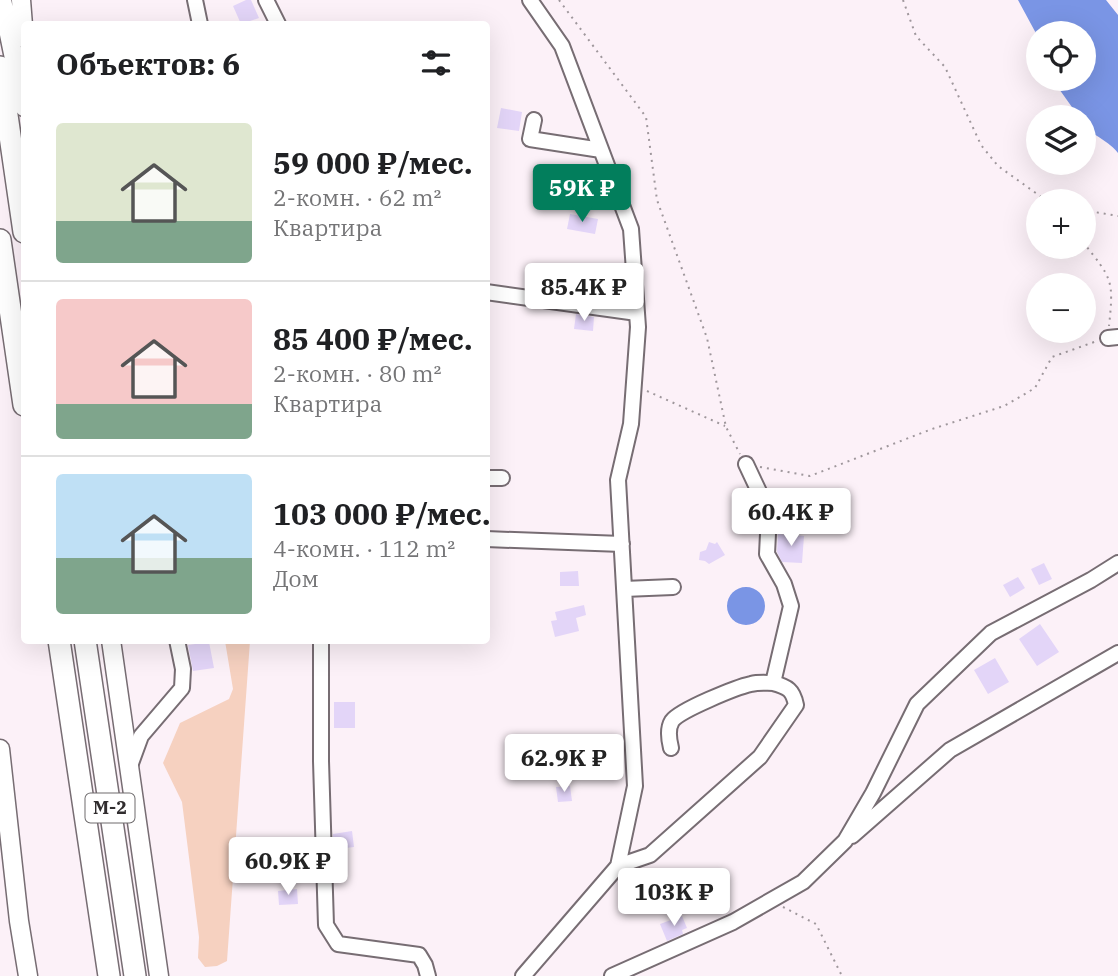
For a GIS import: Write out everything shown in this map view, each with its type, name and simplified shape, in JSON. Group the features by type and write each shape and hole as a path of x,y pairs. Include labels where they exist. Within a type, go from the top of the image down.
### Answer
{"highway":[{"path":"0,67 21,211"},
{"path":"0,240 21,384"},
{"name":"М-2","path":"61,644 109,976"},
{"name":"М-2","path":"86,644 135,976"}],"main road":[{"path":"2,0 21,92"},
{"path":"21,0 23,21"},
{"path":"112,644 159,976"},
{"path":"0,749 19,921 28,976"}],"street":[{"path":"195,0 199,21"},
{"path":"266,0 276,21"},
{"path":"523,976 618,866 635,786 618,480 631,424 634,386 637,313 631,229 562,46 530,0"},
{"path":"534,120 530,139 601,150"},
{"path":"490,293 637,313"},
{"path":"746,464 769,513 767,554 784,584 791,606 774,683"},
{"path":"490,478 502,478"},
{"path":"490,538 622,544"},
{"path":"845,841 873,793 917,704 991,633 1118,563"},
{"path":"624,589 673,587"},
{"path":"130,766 141,736 182,688 183,669 178,644"},
{"path":"321,644 326,925 338,944 419,955 428,976"},
{"path":"612,976 733,922 803,882 845,841 950,750 1118,653"},
{"path":"618,866 650,855 760,757 796,705 794,695 788,687 774,683 754,683 737,688 680,714 671,722 668,739 671,748"}],"path":[{"path":"559,0 646,117 657,200 707,338 726,427 746,464 810,477 932,429 1004,406 1034,388 1052,357 1113,337 1113,289 1106,271 1096,258"},
{"path":"903,0 916,36 945,67 981,145 998,166 1030,189"},
{"path":"1096,212 1118,216"},
{"path":"634,386 726,427"},
{"path":"761,906 781,906 816,924 842,976"}],"shaded area":[{"path":"226,644 250,644 227,961 217,966 205,967 198,958 199,937 182,802 163,763 180,723 229,699 233,689"}],"water":[{"path":"1018,0 1106,0 1118,15 1118,153 1096,135 1096,105 1070,105 1061,91 1096,91 1096,21 1029,21"},
{"path":"746,587 759,593 765,606 759,619 746,625 733,619 727,606 733,593"}],"building":[{"path":"251,0 259,18 240,21 233,6"},
{"path":"501,108 522,112 519,131 497,128"},
{"path":"566,175 583,177 582,190 564,189"},
{"path":"570,214 598,219 595,234 567,229"},
{"path":"576,314 594,317 593,331 574,329"},
{"path":"778,534 804,536 802,563 782,562 777,552"},
{"path":"709,542 717,542 725,555 709,564 699,560 700,552 706,550"},
{"path":"1044,563 1052,579 1039,585 1031,569"},
{"path":"578,571 579,586 560,586 560,572"},
{"path":"1018,577 1025,588 1010,597 1003,585"},
{"path":"584,605 586,615 576,618 579,631 555,637 551,621 557,620 555,612"},
{"path":"1040,624 1059,652 1037,666 1019,639"},
{"path":"209,644 214,668 193,671 188,645"},
{"path":"995,658 1009,682 988,694 974,670"},
{"path":"334,702 355,702 355,728 334,728"},
{"path":"541,742 543,754 530,756 528,744"},
{"path":"570,786 572,801 558,802 556,787"},
{"path":"352,831 354,847 338,849 337,841 333,842 333,834"},
{"path":"297,889 298,904 279,905 278,891"},
{"path":"682,916 687,928 682,930 683,934 667,941 660,924"}]}
